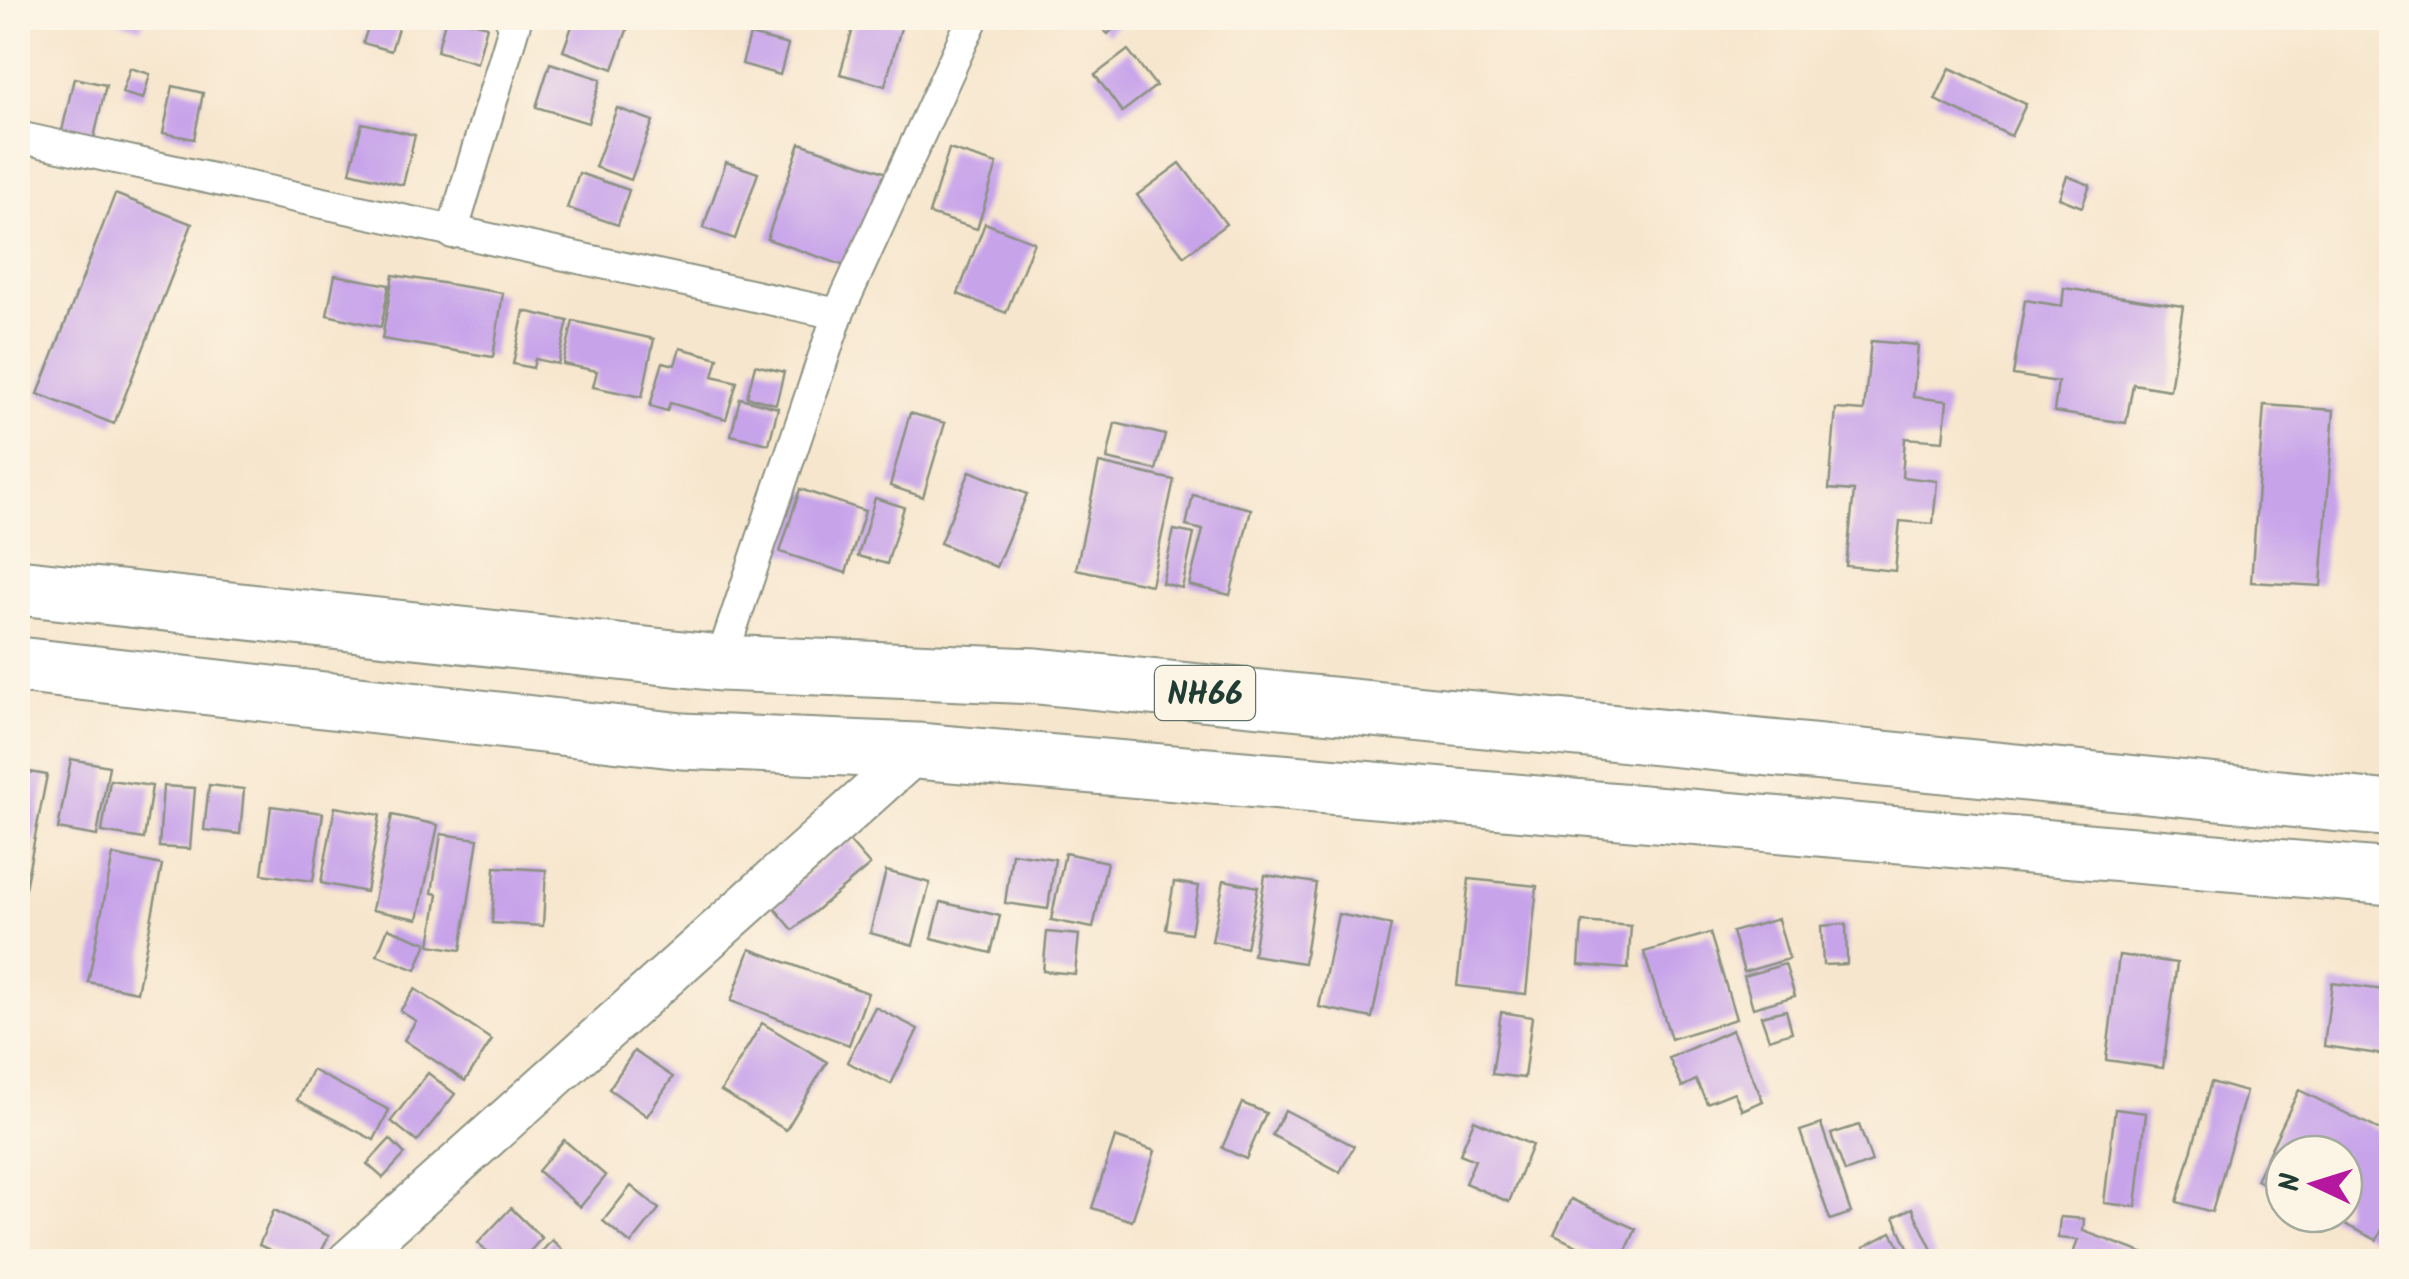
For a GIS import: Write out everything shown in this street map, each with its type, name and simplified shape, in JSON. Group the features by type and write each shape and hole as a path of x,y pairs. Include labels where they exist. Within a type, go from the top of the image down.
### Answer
{"highway":[{"name":"NH66","path":"18,586 720,663 1037,676 2392,809"},
{"name":"NH66","path":"18,665 682,740 916,752 2392,877"}],"main road":[{"path":"348,1262 916,752"}],"street":[{"path":"452,233 516,20 510,18"},
{"path":"720,663 838,314 974,18"},
{"path":"18,137 838,314"}],"building":[{"path":"110,18 144,18 141,28"},
{"path":"351,18 401,18 391,51 363,43 368,27 349,22"},
{"path":"446,18 487,26 477,63 437,51"},
{"path":"575,18 631,19 613,69 563,51"},
{"path":"856,18 902,24 885,86 840,74"},
{"path":"1091,18 1124,18 1108,34"},
{"path":"750,35 788,45 780,75 742,64"},
{"path":"1128,50 1156,86 1122,112 1095,75"},
{"path":"550,63 601,79 588,123 536,107"},
{"path":"130,68 150,74 143,99 122,93"},
{"path":"1950,68 2026,104 2011,136 1935,100"},
{"path":"74,78 106,85 94,138 62,131"},
{"path":"173,86 203,93 194,139 163,133"},
{"path":"617,108 653,121 631,180 595,167"},
{"path":"362,123 415,135 403,185 350,172"},
{"path":"800,143 887,173 854,269 767,239"},
{"path":"949,149 997,164 977,229 929,214"},
{"path":"726,162 758,173 735,239 703,228"},
{"path":"1180,163 1226,224 1184,256 1137,195"},
{"path":"579,173 629,190 618,225 567,208"},
{"path":"2067,176 2090,185 2082,207 2059,198"},
{"path":"115,194 192,224 114,424 38,394"},
{"path":"985,223 1034,242 1006,313 958,294"},
{"path":"335,275 389,285 381,327 327,315"},
{"path":"393,275 503,293 493,357 382,339"},
{"path":"2064,288 2183,306 2170,390 2133,384 2126,423 2054,412 2058,382 2013,375 2025,300 2062,306"},
{"path":"524,311 568,321 558,364 535,359 533,368 513,364"},
{"path":"573,321 654,339 642,397 593,387 597,371 563,364"},
{"path":"1871,341 1918,345 1913,397 1947,401 1943,441 1905,438 1902,477 1937,481 1933,524 1900,521 1895,571 1846,566 1854,491 1829,489 1836,409 1864,411"},
{"path":"680,348 718,358 713,376 737,382 726,419 670,403 667,411 650,406 663,362 675,365"},
{"path":"755,365 784,372 776,404 747,397"},
{"path":"740,398 778,408 769,444 731,435"},
{"path":"2264,405 2334,410 2321,586 2251,582"},
{"path":"910,413 945,423 923,497 890,486"},
{"path":"1115,423 1165,435 1156,470 1107,459"},
{"path":"1099,463 1174,480 1151,585 1076,569"},
{"path":"970,471 1027,494 996,567 940,543"},
{"path":"800,489 865,511 846,573 780,552"},
{"path":"1193,495 1251,509 1230,595 1189,585 1203,530 1186,526"},
{"path":"875,498 904,507 887,564 858,556"},
{"path":"1174,530 1194,534 1182,588 1162,583"},
{"path":"71,759 109,766 97,836 58,829"},
{"path":"18,770 47,775 19,919 18,919"},
{"path":"110,780 152,786 144,839 102,832"},
{"path":"209,785 244,789 240,834 204,830"},
{"path":"163,786 195,788 190,849 159,847"},
{"path":"271,806 323,813 313,881 262,874"},
{"path":"335,807 380,815 366,892 321,883"},
{"path":"392,815 438,825 418,919 372,910"},
{"path":"441,834 478,839 461,950 430,945 438,894 432,893"},
{"path":"849,841 870,865 793,930 772,905"},
{"path":"1012,853 1055,859 1048,909 1005,903"},
{"path":"1065,853 1107,862 1093,928 1051,920"},
{"path":"113,855 162,865 137,992 88,982"},
{"path":"495,867 546,870 543,926 492,923"},
{"path":"886,871 930,883 913,945 870,933"},
{"path":"1265,875 1316,883 1304,963 1253,955"},
{"path":"1469,879 1537,886 1526,994 1457,986"},
{"path":"1224,880 1258,887 1246,948 1212,941"},
{"path":"1174,882 1199,886 1191,933 1166,929"},
{"path":"941,902 1000,916 991,953 932,938"},
{"path":"1338,914 1391,925 1372,1018 1319,1007"},
{"path":"1778,919 1789,959 1744,972 1732,932"},
{"path":"1582,922 1631,926 1628,969 1579,965"},
{"path":"1846,924 1847,964 1823,965 1821,926"},
{"path":"388,928 427,943 416,970 377,955"},
{"path":"1047,932 1079,935 1075,974 1043,971"},
{"path":"1710,933 1736,1019 1671,1039 1644,952"},
{"path":"750,949 868,993 849,1045 731,1001"},
{"path":"2119,955 2177,963 2163,1068 2106,1060"},
{"path":"1785,964 1795,996 1753,1008 1744,976"},
{"path":"2332,983 2392,991 2392,1033 2385,1055 2324,1046"},
{"path":"415,989 492,1040 465,1081 404,1040 416,1021 400,1011"},
{"path":"875,1007 918,1029 891,1084 847,1062"},
{"path":"1786,1010 1792,1032 1769,1039 1761,1016"},
{"path":"1501,1012 1532,1017 1524,1078 1492,1074"},
{"path":"762,1023 827,1062 786,1130 721,1091"},
{"path":"1732,1030 1763,1101 1742,1110 1734,1092 1707,1103 1696,1080 1682,1087 1669,1058"},
{"path":"634,1051 673,1077 647,1116 609,1089"},
{"path":"312,1070 389,1110 374,1140 297,1100"},
{"path":"428,1073 455,1094 417,1142 391,1121"},
{"path":"2211,1082 2246,1092 2212,1212 2177,1202"},
{"path":"2299,1090 2392,1136 2392,1209 2377,1240 2364,1234 2364,1134 2278,1134"},
{"path":"1242,1103 1266,1113 1246,1159 1222,1148"},
{"path":"2115,1109 2146,1113 2136,1207 2104,1203"},
{"path":"1285,1110 1354,1146 1340,1172 1272,1135"},
{"path":"1474,1120 1532,1145 1509,1202 1465,1183 1475,1160 1460,1154"},
{"path":"1821,1124 1851,1213 1830,1220 1800,1131"},
{"path":"1859,1125 1872,1162 1845,1172 1831,1134"},
{"path":"1115,1137 1155,1151 1132,1221 1092,1208"},
{"path":"390,1139 405,1154 383,1178 367,1164"},
{"path":"564,1140 606,1176 580,1207 538,1171"},
{"path":"2264,1163 2264,1184 2256,1180"},
{"path":"631,1186 659,1209 631,1244 603,1221"},
{"path":"1571,1199 1636,1229 1621,1262 1610,1262 1554,1235"},
{"path":"511,1208 542,1238 520,1262 497,1262 478,1243"},
{"path":"1912,1208 1935,1256 1925,1262 1915,1262 1894,1217"},
{"path":"274,1210 329,1236 316,1262 296,1262 259,1245"},
{"path":"2060,1217 2084,1219 2083,1231 2148,1255 2146,1262 2070,1262 2078,1240 2058,1238"},
{"path":"1892,1232 1908,1262 1871,1262 1864,1247"},
{"path":"552,1240 575,1262 533,1262"}]}
